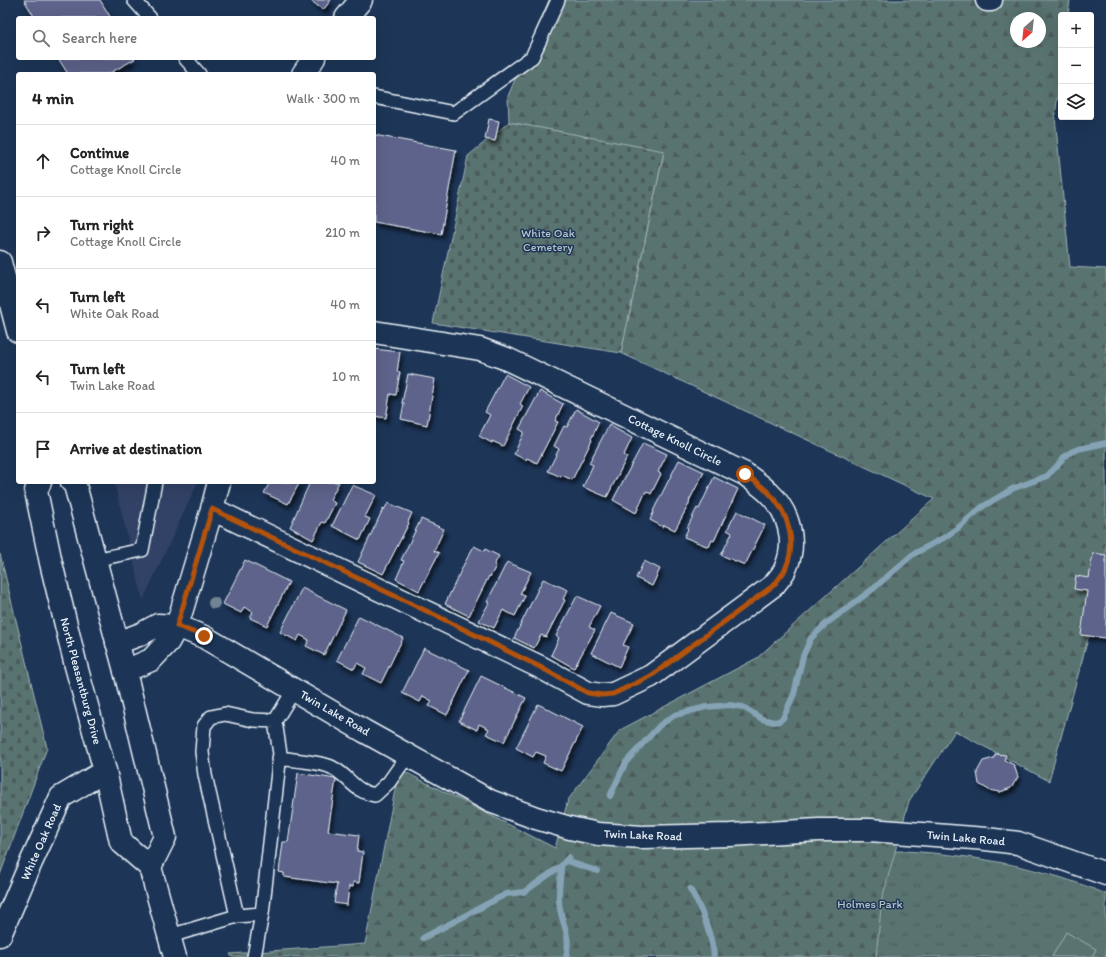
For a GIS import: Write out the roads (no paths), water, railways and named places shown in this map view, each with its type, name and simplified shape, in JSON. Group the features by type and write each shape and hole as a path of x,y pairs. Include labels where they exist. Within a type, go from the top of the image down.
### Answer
{"street":[{"path":"348,16 361,0"},
{"path":"304,72 313,60"},
{"path":"0,262 15,306"},
{"name":"Cottage Knoll Circle","path":"212,509 540,667 588,693 602,695 613,694 651,676 774,585 786,569 790,559 791,545 787,519 771,494 745,474 507,359 480,349 376,332"},
{"name":"North Pleasantburg Drive","path":"39,484 36,491 51,563 76,666 105,771 121,842 150,868"},
{"path":"74,484 125,671 165,837 150,868 175,957"},
{"path":"125,671 151,660 168,642 177,626 218,484"},
{"path":"117,642 141,634 158,624 177,626"},
{"name":"Twin Lake Road","path":"177,626 206,637 294,690 490,801 536,818 570,828 598,834 626,837 664,838 819,830 863,830 986,839 1018,843 1073,861 1106,874"},
{"name":"White Oak Road","path":"0,935 61,797 105,771"}],"lane":[{"path":"134,0 148,16"},
{"path":"376,98 454,113 532,57 558,0"},
{"path":"187,60 197,72"},
{"path":"94,560 142,550 155,484"},
{"path":"254,957 262,914 279,758 275,721 294,690"},
{"path":"237,916 205,775 202,752 204,726 211,717 225,714 253,720 275,721"},
{"path":"279,758 329,766 337,770 356,788 365,793 375,795 389,782 408,755"},
{"path":"170,936 237,916 262,914"}],"waterway":[{"path":"610,796 626,762 660,725 675,715 706,707 730,705 743,707 762,719 774,722 779,721 783,718 794,694 803,656 811,638 827,623 873,589 912,555 945,537 982,507 1012,489 1047,476 1064,457 1071,452 1106,443"},
{"path":"423,938 506,894 524,892 561,866 569,857"},
{"path":"566,861 597,871"},
{"path":"561,866 559,901 568,941 566,957"},
{"path":"690,889 705,922 714,957"}],"park label":[{"name":"White Oak Cemetery","path":"548,240"},
{"name":"Holmes Park","path":"870,904"}]}
